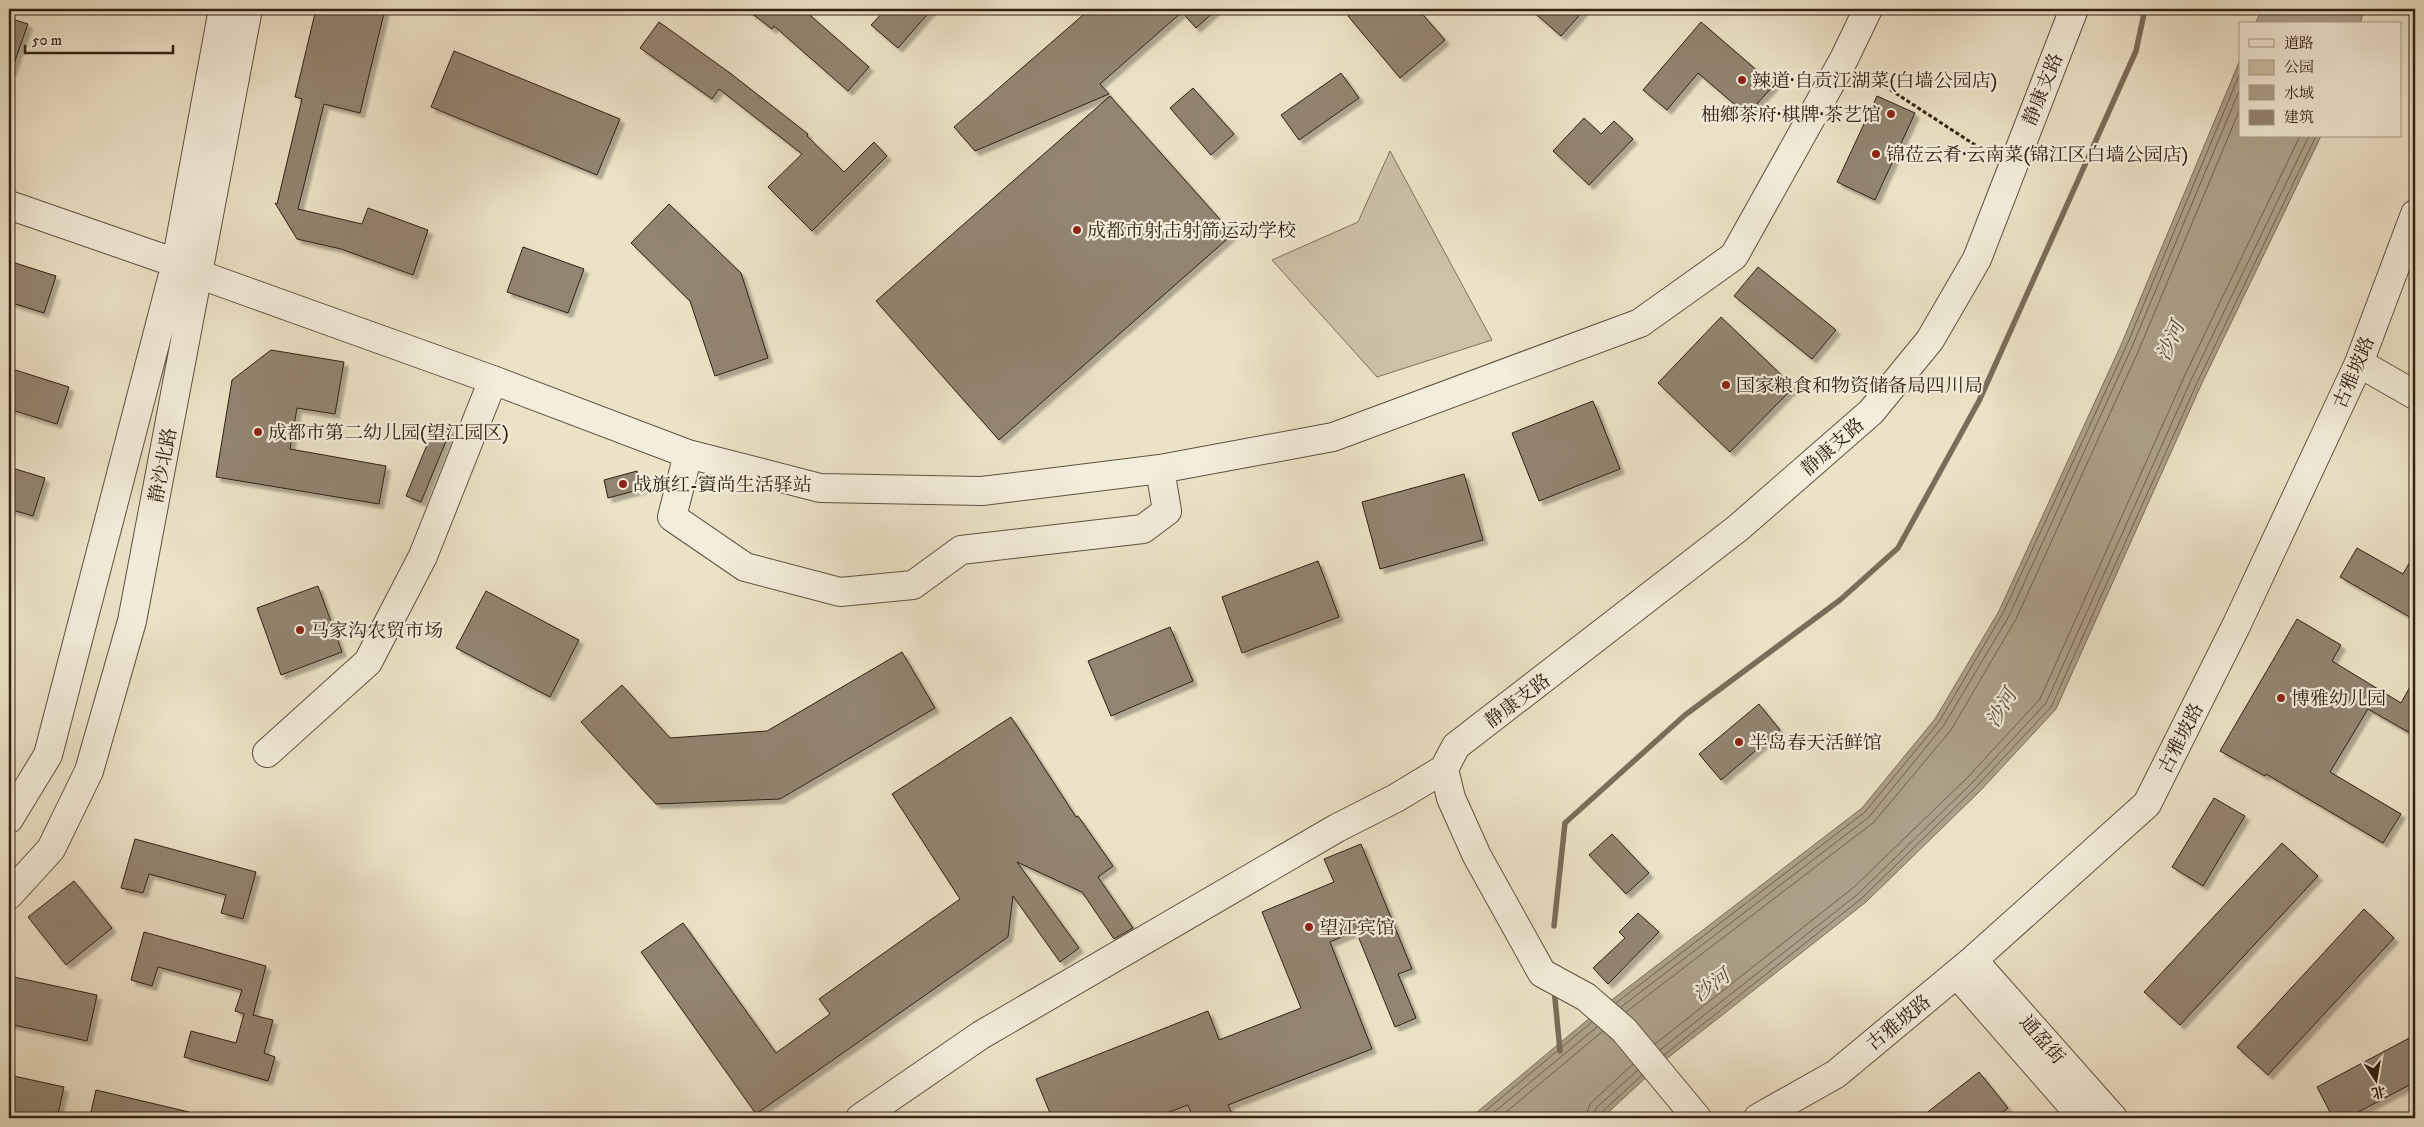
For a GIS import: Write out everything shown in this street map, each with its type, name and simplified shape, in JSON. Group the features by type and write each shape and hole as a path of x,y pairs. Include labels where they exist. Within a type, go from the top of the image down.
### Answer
{"street":[{"name":"静沙北路","path":"9,895 51,849 89,771 132,621 187,268 223,9"},
{"name":"静沙北路","path":"9,819 48,755 187,268 248,9"},
{"path":"9,205 493,380 688,454 820,488 982,491 1160,469 1333,437 1640,323 1734,256 1844,59 1868,9"},
{"name":"静康支路","path":"860,1118 981,1035 1337,828 1396,798 1444,768 1456,746 1738,528 1871,412 1935,332 1977,259 2074,9"},
{"name":"古雅坡路","path":"1758,1118 1836,1074 1965,967 2147,804 2238,624 2359,364 2415,214"},
{"path":"2359,364 2415,396"},
{"path":"267,753 368,662 423,556 493,380"},
{"path":"688,454 672,517 745,566 840,592 913,585 961,550 1143,529 1168,511 1160,469"},
{"path":"1444,768 1451,798 1477,856 1552,979 1586,997 1624,1030 1697,1118"},
{"name":"通盈街","path":"1965,967 2083,1118"},
{"name":"通盈街","path":"1965,967 2113,1118"}],"path":[{"path":"1844,59 2011,169"}],"green space":[{"path":"1390,151 1492,340 1377,377 1272,260 1358,222"}],"water":[{"path":"2262,9 2364,9 2361,22 2256,22"},
{"name":"沙河","path":"2239,62 2239,138 2320,138 2202,383 2056,709 1980,791 1866,902 1665,1060 1602,1118 1470,1118 1609,1002 1862,808 1935,719 1999,611 2121,345"}],"building":[{"path":"316,9 385,9 360,113 324,104 298,209 362,224 368,208 428,230 413,275 341,249 297,239 275,203 277,204 302,99 295,97"},
{"path":"746,9 803,9 869,67 848,91 774,26 772,29"},
{"path":"886,9 932,9 898,48 871,25"},
{"path":"1090,9 1217,9 1196,28 1182,12 1100,84 1109,94 975,151 954,127"},
{"path":"1357,9 1418,9 1445,40 1400,78 1348,16"},
{"path":"1530,9 1585,9 1561,36"},
{"path":"9,18 28,24 11,72 9,71"},
{"path":"659,22 730,73 808,134 807,136 844,172 874,142 887,156 812,231 768,187 802,154 719,89 712,99 640,48"},
{"path":"1701,22 1774,85 1747,115 1698,73 1667,110 1643,90"},
{"path":"454,51 620,119 597,175 431,107"},
{"path":"1341,73 1359,98 1299,140 1281,115"},
{"path":"1193,88 1234,134 1211,155 1170,108"},
{"path":"1110,96 1233,234 999,440 876,301"},
{"path":"1877,96 1915,113 1875,200 1837,182"},
{"path":"1584,118 1601,134 1614,121 1633,139 1589,185 1553,151"},
{"path":"669,204 741,273 768,358 715,376 690,301 631,243"},
{"path":"523,247 584,269 568,313 507,292"},
{"path":"9,261 56,276 44,313 9,302"},
{"path":"1758,267 1836,330 1812,359 1734,296"},
{"name":"国家粮食和物资储备局四川局","path":"1721,317 1794,387 1730,452 1658,383"},
{"name":"成都市第二幼儿园(望江园区)","path":"271,350 344,362 335,414 297,408 290,449 386,466 379,504 216,477 232,380"},
{"path":"9,368 69,387 57,424 9,409"},
{"path":"1593,401 1620,469 1539,501 1512,433"},
{"name":"成都市第二幼儿园(望江园区)","path":"436,423 451,429 421,502 406,496"},
{"path":"9,467 45,478 33,516 9,509"},
{"name":"战旗红-賨尚生活驿站","path":"637,471 642,489 608,498 604,480"},
{"path":"1464,474 1483,540 1380,569 1362,502"},
{"path":"2357,548 2403,574 2415,553 2415,620 2340,577"},
{"path":"1318,561 1339,617 1242,653 1222,597"},
{"name":"马家沟农贸市场","path":"318,586 342,652 281,675 257,608"},
{"path":"486,591 579,640 550,697 456,648"},
{"path":"2297,619 2341,645 2332,661 2401,703 2415,678 2415,736 2368,709 2330,772 2401,814 2383,843 2266,774 2265,776 2220,751"},
{"path":"1170,627 1193,681 1111,716 1088,661"},
{"path":"902,652 935,708 780,799 656,804 581,722 622,685 670,738 767,731"},
{"name":"半岛春天活鲜馆","path":"1759,704 1780,730 1721,780 1699,754"},
{"path":"1011,717 1076,817 1078,816 1113,866 1098,877 1133,928 1114,939 1082,892 1017,862 1079,948 1060,962 1013,896 1008,937 756,1114 641,952 683,923 776,1053 830,1014 819,999 960,899 892,794"},
{"path":"2214,798 2245,816 2203,886 2172,867"},
{"path":"1612,834 1649,873 1626,894 1589,855"},
{"path":"135,839 256,872 243,919 221,913 226,895 149,874 143,893 121,888"},
{"path":"2282,843 2318,876 2180,1025 2144,992"},
{"path":"1361,844 1412,969 1398,974 1416,1018 1395,1027 1356,931 1330,942 1372,1049 1228,1105 1234,1118 1193,1118 1188,1105 1153,1118 1052,1118 1036,1079 1208,1011 1219,1040 1301,1008 1262,912 1334,882 1324,859"},
{"path":"74,881 112,928 66,965 28,917"},
{"path":"2364,909 2394,938 2268,1075 2237,1047"},
{"path":"1638,913 1659,932 1608,984 1593,968 1625,938 1619,932"},
{"path":"144,932 266,966 253,1015 273,1020 264,1053 275,1057 268,1081 184,1057 191,1031 236,1043 244,1014 235,1011 242,990 158,967 152,986 131,980"},
{"path":"9,976 97,995 87,1041 9,1024"},
{"path":"2415,1035 2415,1082 2347,1118 2333,1118 2317,1087"},
{"path":"1979,1072 2008,1108 1995,1118 1920,1118"},
{"path":"9,1075 64,1087 57,1118 9,1118"},
{"path":"96,1090 189,1112 188,1118 117,1118 91,1112"}],"waterway":[{"path":"1554,926 1565,823 1685,715 1840,600 1898,548 1979,401 2136,51 2145,9"},
{"path":"1554,988 1560,1051"}],"place":[{"name":"辣道·自贡江湖菜(白墙公园店)","path":"1742,80"},
{"name":"柚鄉茶府·棋牌·茶艺馆","path":"1891,114"},
{"name":"锦莅云肴·云南菜(锦江区白墙公园店)","path":"1876,154"},
{"name":"成都市射击射箭运动学校","path":"1077,230"},
{"name":"国家粮食和物资储备局四川局","path":"1726,385"},
{"name":"成都市第二幼儿园(望江园区)","path":"258,432"},
{"name":"战旗红-賨尚生活驿站","path":"623,484"},
{"name":"马家沟农贸市场","path":"300,630"},
{"name":"博雅幼儿园","path":"2281,698"},
{"name":"半岛春天活鲜馆","path":"1739,742"},
{"name":"望江宾馆","path":"1309,927"}]}
